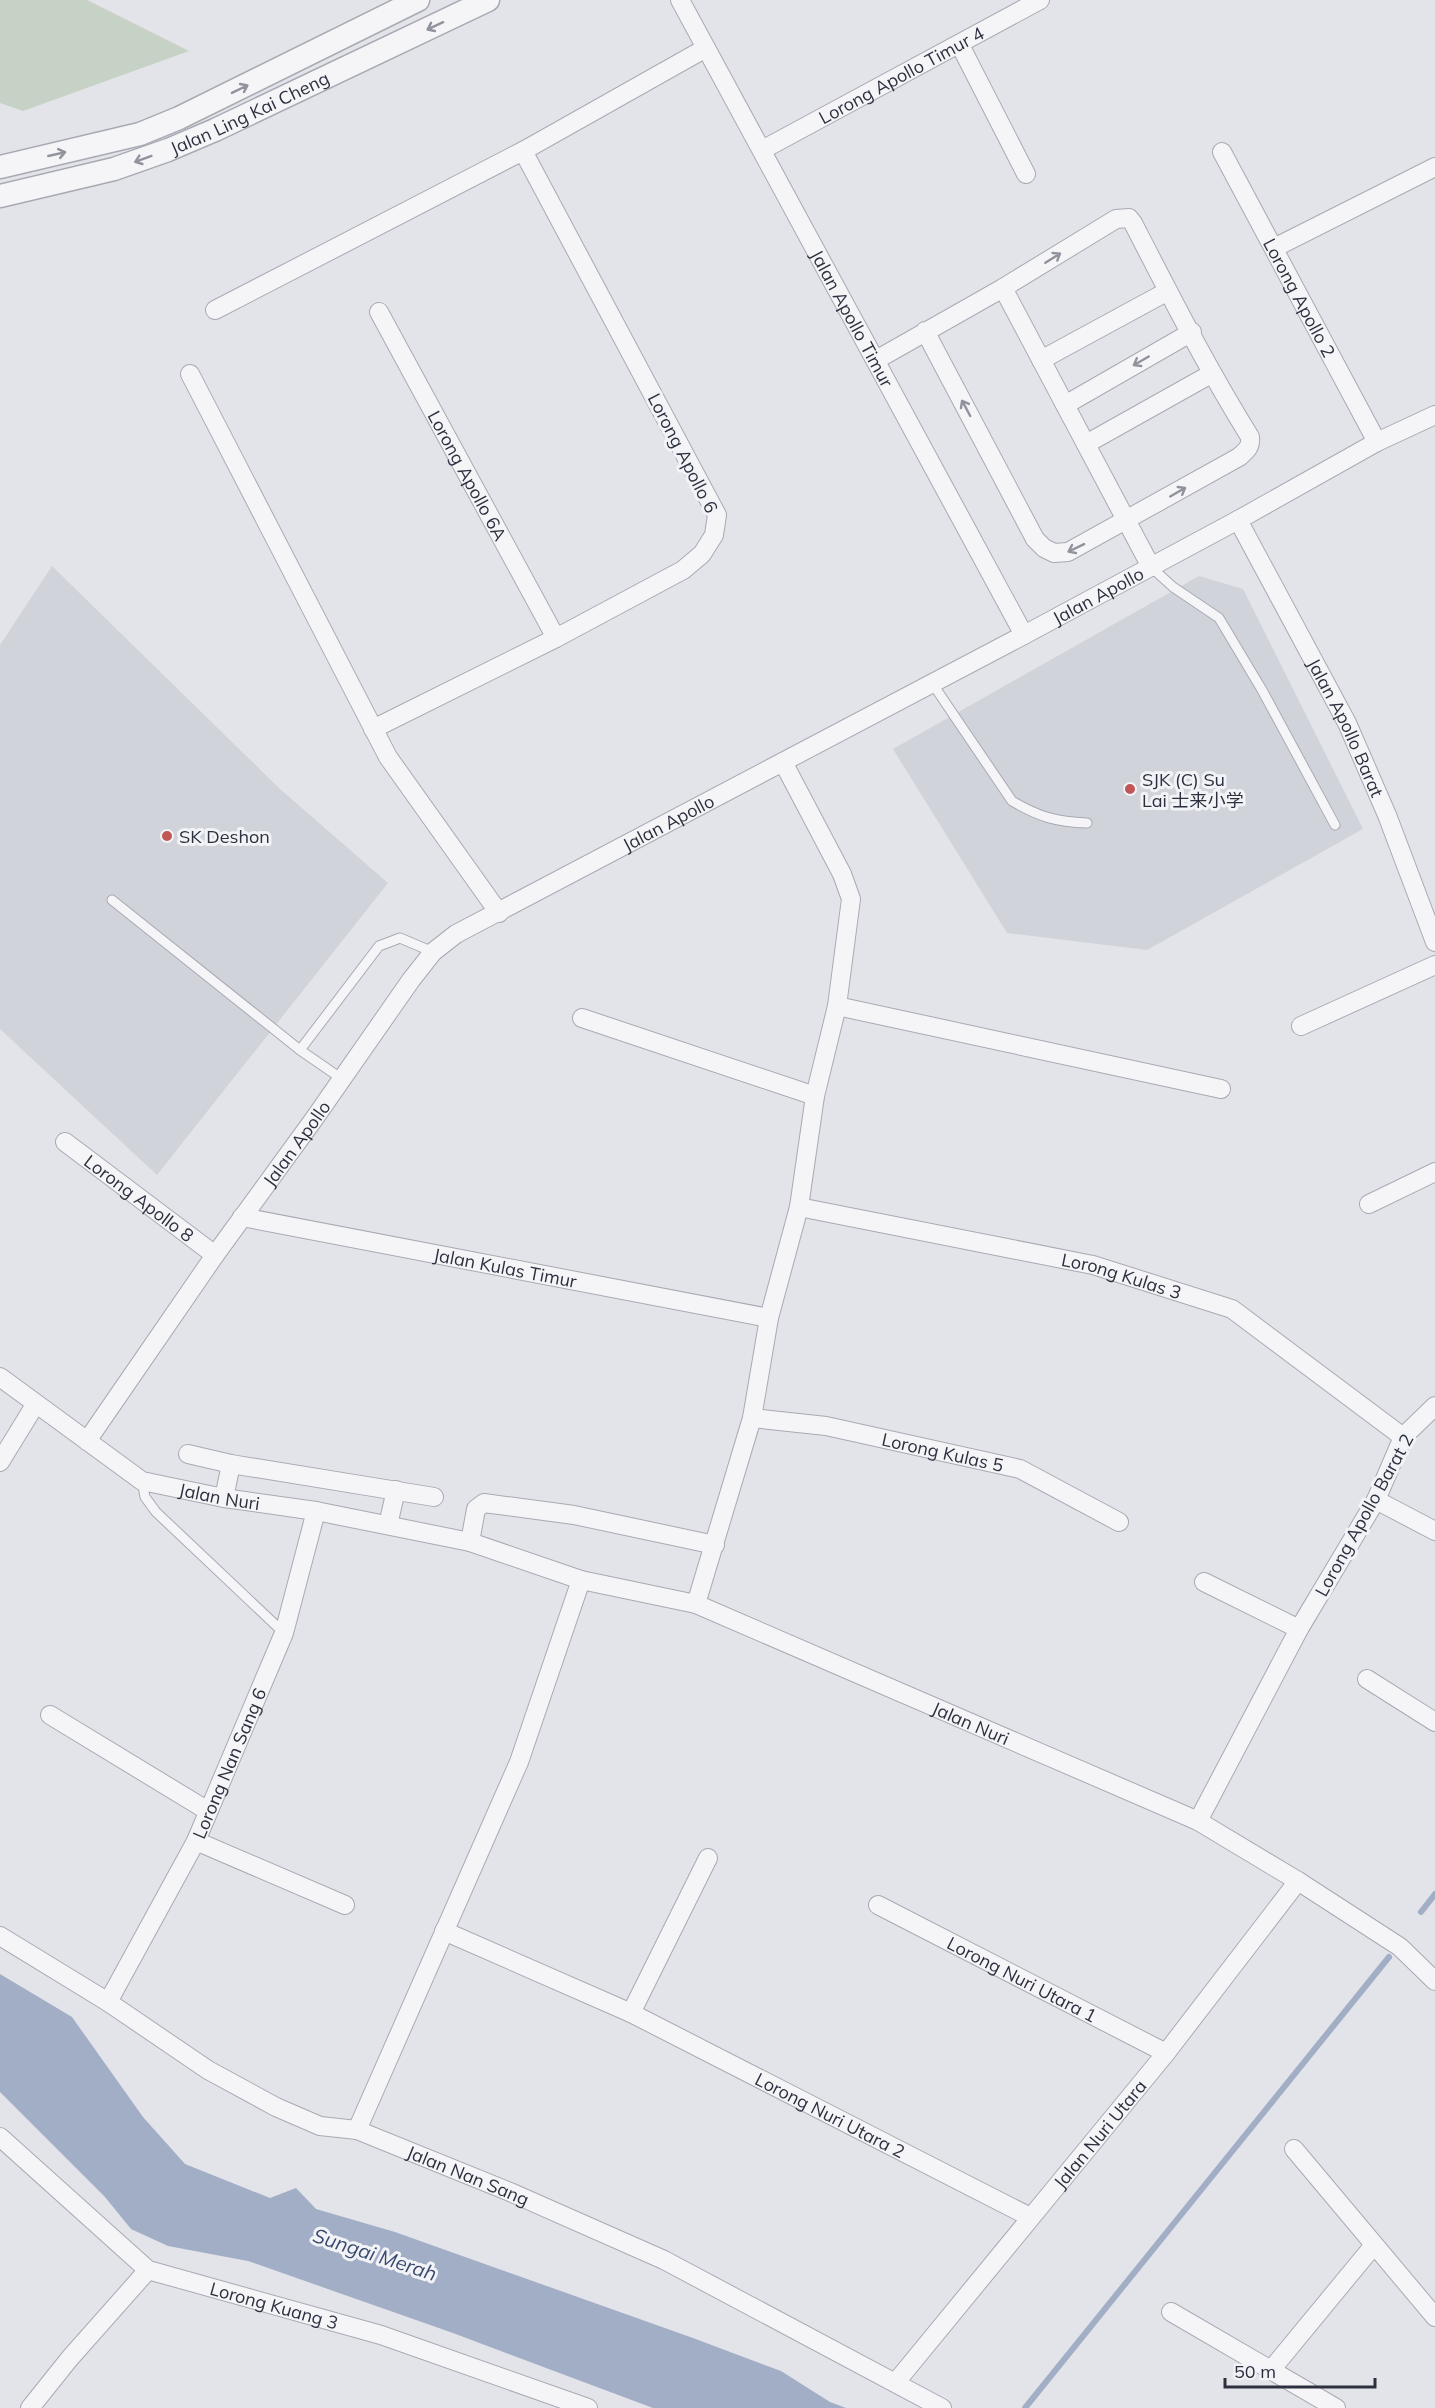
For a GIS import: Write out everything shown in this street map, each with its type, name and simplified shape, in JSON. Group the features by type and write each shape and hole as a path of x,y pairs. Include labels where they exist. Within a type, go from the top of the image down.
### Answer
{"street":[{"name":"Jalan Ling Kai Cheng","path":"0,167 140,134 179,118 418,0"},
{"name":"Jalan Ling Kai Cheng","path":"0,196 114,169 168,150 215,130 488,0"},
{"name":"Jalan Apollo Timur","path":"680,0 1024,635"},
{"name":"Lorong Apollo Timur 4","path":"762,150 1040,0"},
{"path":"960,45 1026,174"},
{"path":"215,310 523,151 706,48"},
{"name":"Lorong Apollo 6","path":"373,729 556,638 683,570 702,554 714,535 717,515 523,151"},
{"name":"Lorong Apollo 2","path":"1222,152 1377,442"},
{"path":"1274,248 1435,166"},
{"path":"876,360 925,331 1003,288 1116,219 1124,218 1133,223 1192,332 1211,374 1250,437 1249,449 1239,457 1127,521 1068,552 1054,553 1044,548 1035,539 925,331"},
{"path":"1003,288 1151,567"},
{"path":"1041,360 1168,291"},
{"name":"Lorong Apollo 6A","path":"379,312 556,638"},
{"path":"1065,405 1192,332"},
{"path":"189,374 388,756 499,913"},
{"path":"1086,444 1211,374"},
{"name":"Jalan Apollo","path":"87,1441 242,1216 434,952 456,934 1024,635 1377,442 1435,415"},
{"name":"Jalan Apollo Barat","path":"1238,520 1347,723 1387,815 1435,942"},
{"path":"696,1604 752,1418 769,1318 798,1207 815,1096 837,1006 851,899 842,874 783,762"},
{"path":"1301,1026 1435,965"},
{"path":"837,1006 1221,1089"},
{"path":"582,1018 815,1096"},
{"name":"Lorong Apollo 8","path":"64,1142 215,1255"},
{"path":"1369,1204 1435,1172"},
{"name":"Lorong Kulas 3","path":"798,1207 1094,1265 1232,1309 1403,1437"},
{"name":"Jalan Kulas Timur","path":"242,1216 769,1318"},
{"name":"Jalan Nuri","path":"0,1377 35,1405 142,1481 224,1498 316,1511 470,1542 580,1580 696,1604 1198,1821 1298,1881 1400,1947 1435,1981"},
{"path":"0,1462 35,1405"},
{"name":"Lorong Apollo Barat 2","path":"1198,1821 1299,1629 1377,1500 1403,1437 1435,1406"},
{"name":"Lorong Kulas 5","path":"752,1418 826,1426 1020,1469 1119,1522"},
{"name":"Jalan Nuri","path":"188,1454 231,1464 434,1497"},
{"path":"224,1498 231,1464"},
{"path":"388,1525 396,1490"},
{"path":"1377,1500 1435,1532"},
{"path":"470,1542 476,1509 484,1503 574,1515 715,1545"},
{"name":"Lorong Nan Sang 6","path":"108,2002 196,1841 284,1633 316,1511"},
{"path":"357,2130 519,1762 580,1580"},
{"path":"1204,1582 1299,1629"},
{"path":"1367,1679 1435,1722"},
{"path":"50,1715 208,1811"},
{"path":"196,1841 345,1905"},
{"path":"631,2013 708,1858"},
{"name":"Jalan Nuri Utara","path":"896,2382 1166,2053 1298,1881"},
{"name":"Lorong Nuri Utara 1","path":"878,1905 1166,2053"},
{"name":"Lorong Nuri Utara 2","path":"444,1931 631,2013 1030,2217"},
{"name":"Jalan Nan Sang","path":"0,1936 108,2002 208,2070 276,2107 320,2126 357,2130 510,2192 664,2260 942,2408"},
{"name":"Lorong Kuang 3","path":"0,2137 148,2270 381,2335 588,2408"},
{"path":"1294,2149 1435,2317"},
{"path":"1271,2370 1374,2244"},
{"path":"30,2408 70,2358 148,2270"},
{"path":"1171,2312 1336,2408"}],"lane":[{"path":"1151,567 1173,587 1219,618 1262,690 1335,825"},
{"path":"932,684 1012,801 1032,813 1060,822 1088,823"},
{"path":"112,900 300,1050 342,1079"},
{"path":"300,1050 379,946 400,938 434,952"},
{"path":"142,1481 145,1497 156,1512 284,1633"}],"shaded area":[{"name":"SK Deshon","path":"52,566 280,789 388,883 157,1175 0,1029 0,645"},
{"name":"SJK (C) Su Lai 士来小学","path":"1199,576 1243,589 1363,829 1147,950 1007,933 893,749"}],"green space":[{"path":"0,0 87,0 189,51 23,111 0,103"}],"water":[{"name":"Sungai Merah","path":"0,1974 72,2017 143,2117 185,2164 270,2198 296,2188 316,2209 395,2232 781,2371 830,2402 846,2408 653,2408 453,2333 248,2261 168,2246 131,2229 105,2197 0,2092"}],"waterway":[{"path":"1421,1912 1435,1894"},
{"path":"1025,2408 1389,1957"}],"place":[{"name":"SJK (C) Su Lai 士来小学","path":"1130,789"},
{"name":"SK Deshon","path":"167,836"}]}
